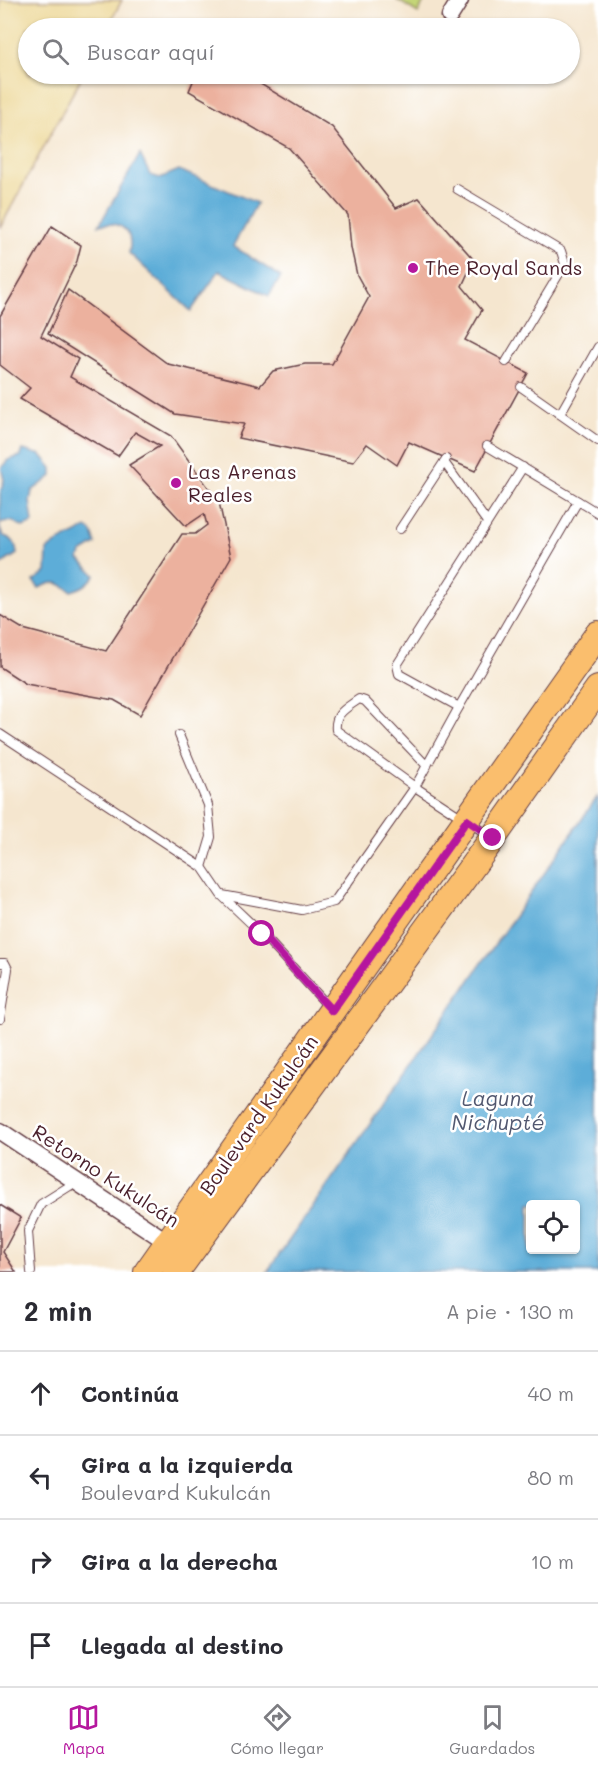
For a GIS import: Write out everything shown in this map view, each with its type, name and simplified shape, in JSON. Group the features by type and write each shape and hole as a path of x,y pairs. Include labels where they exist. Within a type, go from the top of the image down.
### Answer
{"main road":[{"name":"Boulevard Kukulcán","path":"177,1257 332,1011 598,634"},
{"name":"Boulevard Kukulcán","path":"147,1272 177,1257 493,838 598,689"}],"street":[{"path":"450,16 460,0"},
{"name":"Retorno Kukulcán","path":"0,1131 76,1181 177,1257"}],"lane":[{"path":"458,189 561,251 565,264 506,362"},
{"path":"560,414 598,346"},
{"path":"521,387 598,441"},
{"path":"487,446 598,513"},
{"path":"400,529 445,460 487,522"},
{"path":"459,707 399,674 397,665 523,467"},
{"path":"221,895 302,910 334,902 415,788 578,501"},
{"path":"427,766 365,701 359,699 337,715 336,730 415,788 493,838"},
{"path":"0,734 202,867 221,895 262,934 332,1011"},
{"path":"179,735 208,805 211,837 202,867"},
{"path":"0,963 5,963 8,969 0,1019"},
{"path":"31,1272 28,1231 41,1204 76,1181"}],"green space":[{"path":"397,0 425,0 418,13"}],"sand":[{"path":"0,0 122,0 112,18 18,18 18,84 78,84 0,228"}],"water":[{"path":"140,154 150,175 160,178 179,170 257,203 233,246 281,277 269,296 219,271 191,311 129,253 130,238 124,229 114,224 99,225"},
{"path":"23,450 41,455 52,468 52,476 32,491 30,501 33,523 23,527 12,522 0,523 0,494 4,480 1,468 8,460 21,456"},
{"path":"86,528 92,532 96,544 81,553 79,559 95,575 93,578 85,585 71,591 56,583 39,588 33,581 46,572 47,550"},
{"path":"0,529 4,536 14,542 17,554 0,565"},
{"name":"Laguna Nichupté","path":"598,796 598,1272 267,1272"}],"building":[{"name":"The Royal Sands","path":"192,84 261,84 332,127 396,208 419,198 474,260 462,286 482,310 465,340 528,373 475,471 409,442 397,465 367,444 353,462 238,438 244,424 175,414 48,334 68,290 168,364 260,386 273,371 305,364 332,364 369,297 357,275 351,248 348,215 289,148 189,91"},
{"name":"Las Arenas Reales","path":"52,226 81,245 77,261 41,336 78,359 70,377 171,436 219,502 231,557 140,715 114,700 26,684 0,667 0,615 23,629 106,651 182,534 195,534 207,525 204,514 186,526 129,465 160,446 135,432 118,456 20,399 30,388 0,365 0,316"},
{"path":"0,1205 21,1218 3,1252 16,1272 0,1272"}],"place":[{"name":"The Royal Sands","path":"413,268"},
{"name":"Las Arenas Reales","path":"176,483"}],"route":[{"path":"262,934 332,1011 467,820 493,838"}]}
